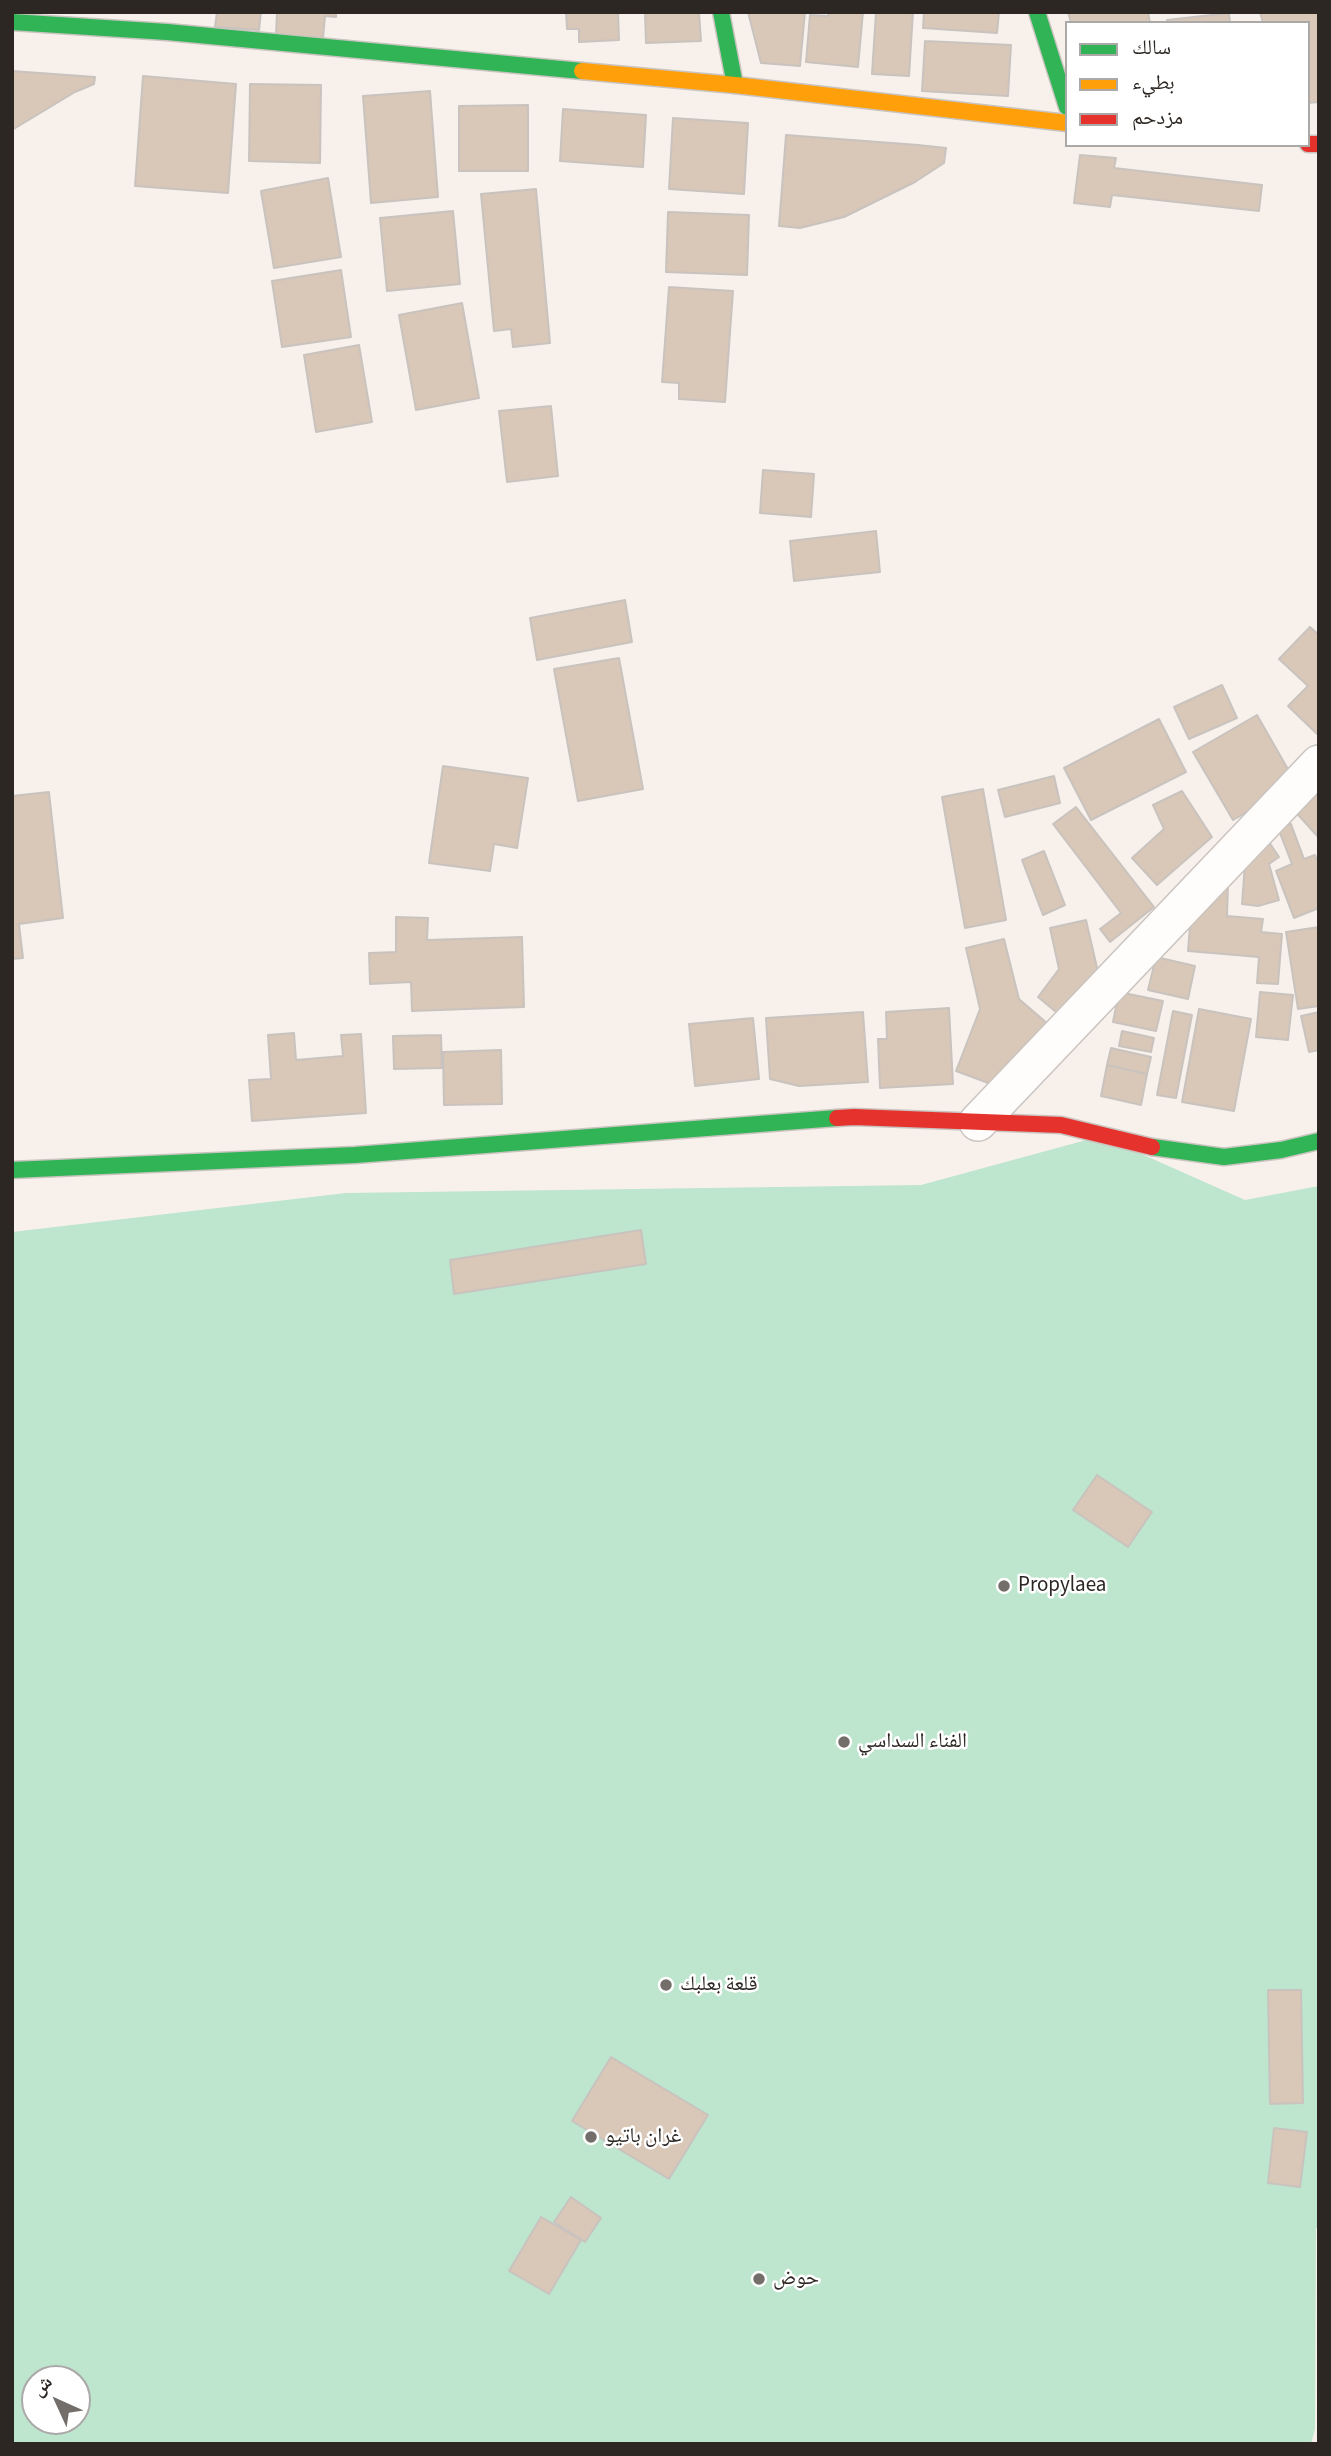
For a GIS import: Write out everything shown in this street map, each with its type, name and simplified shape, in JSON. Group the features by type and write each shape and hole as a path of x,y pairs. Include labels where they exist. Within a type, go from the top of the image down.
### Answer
{"street":[{"path":"721,12 735,85"},
{"path":"1037,12 1065,101"},
{"path":"12,22 164,22 1065,123"},
{"path":"978,1122 1319,764"},
{"path":"12,1170 355,1155 854,1117 1060,1125 1163,1150 1224,1157 1281,1150 1319,1141"}],"green space":[{"name":"قلعة بعلبك","path":"1101,1136 1245,1200 1319,1186 1319,2227 1316,2228 1315,2429 1311,2444 12,2444 12,1232 346,1193 921,1185"}],"building":[{"path":"217,12 261,12 259,30 215,27"},
{"path":"267,12 336,12 336,17 325,16 323,38 276,35 277,13"},
{"path":"566,12 618,12 619,40 579,42 579,29 567,29"},
{"path":"645,12 699,12 701,41 646,43"},
{"path":"748,12 805,12 800,66 761,63"},
{"path":"829,12 863,12 858,67 806,62 810,15 828,16"},
{"path":"876,12 913,12 909,76 872,74"},
{"path":"924,12 999,12 997,33 923,28"},
{"path":"1068,12 1148,12 1150,21 1070,21"},
{"path":"1260,12 1319,12 1319,102 1310,103 1310,21 1262,21"},
{"path":"1229,13 1230,21 1167,21"},
{"path":"925,41 1011,45 1008,96 922,91"},
{"path":"12,71 95,77 94,84 75,92 12,130"},
{"path":"143,76 236,84 228,193 135,186"},
{"path":"250,84 321,85 320,163 249,161"},
{"path":"430,91 438,197 371,203 363,96"},
{"path":"528,105 528,171 459,171 459,106"},
{"path":"563,109 646,115 643,167 560,161"},
{"path":"673,118 748,123 744,194 669,189"},
{"path":"786,135 946,148 944,163 915,182 844,217 800,228 779,226"},
{"path":"1080,155 1116,158 1114,168 1262,185 1259,211 1112,195 1110,207 1074,203"},
{"path":"328,178 341,257 274,268 261,191"},
{"path":"536,189 550,343 513,347 511,329 494,331 481,194"},
{"path":"453,211 460,284 387,291 380,218"},
{"path":"668,212 749,215 747,275 666,272"},
{"path":"341,270 351,337 282,347 272,281"},
{"path":"669,287 733,291 725,402 679,399 679,383 662,382"},
{"path":"462,303 479,398 416,410 399,315"},
{"path":"359,345 372,422 316,432 304,355"},
{"path":"551,406 558,476 507,482 499,411"},
{"path":"763,470 814,474 811,517 760,513"},
{"path":"876,531 880,572 794,581 790,541"},
{"path":"625,600 632,642 537,660 530,618"},
{"path":"1310,627 1319,635 1317,734 1288,706 1308,686 1279,659"},
{"path":"619,658 643,789 578,801 554,669"},
{"path":"1222,685 1237,718 1189,739 1174,707"},
{"path":"1257,715 1293,778 1263,795 1267,801 1233,820 1193,752"},
{"path":"1159,719 1186,772 1091,820 1064,768"},
{"path":"443,766 528,778 517,848 494,844 490,871 429,863"},
{"path":"1054,776 1060,803 1005,817 998,790"},
{"path":"1319,783 1319,838 1292,808"},
{"path":"983,789 1006,920 965,928 942,797"},
{"path":"1182,791 1212,837 1157,885 1132,858 1164,829 1153,805"},
{"path":"49,792 63,918 19,924 23,958 12,959 12,796"},
{"path":"1076,807 1154,907 1110,942 1100,929 1121,913 1053,824"},
{"path":"1291,824 1304,859 1315,855 1319,865 1319,908 1294,918 1276,871 1292,864 1278,828"},
{"path":"1265,836 1279,857 1269,864 1279,900 1258,906 1242,904 1246,850"},
{"path":"1044,851 1065,905 1043,915 1022,860"},
{"path":"1228,884 1227,916 1263,919 1261,932 1282,934 1278,984 1257,983 1259,957 1188,951 1191,914"},
{"path":"396,917 428,918 427,940 522,937 524,1007 412,1011 411,982 370,984 369,953 396,952"},
{"path":"1086,920 1098,972 1062,1017 1038,997 1059,969 1050,928"},
{"path":"1319,927 1319,1006 1298,1009 1286,932"},
{"path":"1004,939 1019,999 1048,1024 999,1087 956,1071 980,1009 966,948"},
{"path":"1156,957 1195,966 1188,999 1148,990"},
{"path":"1119,992 1163,1001 1156,1031 1113,1022"},
{"path":"1260,992 1293,995 1288,1040 1256,1037"},
{"path":"949,1008 953,1084 880,1088 878,1039 887,1039 886,1012"},
{"path":"1199,1009 1251,1019 1234,1111 1182,1102"},
{"path":"1173,1011 1192,1015 1176,1098 1157,1095"},
{"path":"863,1012 868,1082 799,1086 770,1079 766,1018"},
{"path":"1319,1012 1319,1050 1309,1052 1301,1016"},
{"path":"753,1018 759,1079 695,1086 689,1024"},
{"path":"1122,1031 1154,1038 1151,1052 1119,1046"},
{"path":"294,1033 296,1060 343,1056 341,1035 361,1034 366,1113 252,1121 249,1080 271,1079 268,1035"},
{"path":"441,1035 442,1068 394,1069 393,1036"},
{"path":"1111,1048 1151,1057 1147,1074 1107,1065"},
{"path":"501,1050 502,1104 444,1105 443,1052"},
{"path":"1107,1065 1147,1074 1141,1105 1101,1096"},
{"path":"641,1230 646,1264 454,1294 450,1260"},
{"path":"1097,1475 1152,1512 1128,1547 1073,1510"},
{"path":"1268,1990 1301,1990 1303,2103 1270,2104"},
{"path":"611,2057 708,2115 669,2179 572,2121"},
{"path":"1274,2128 1307,2132 1300,2187 1268,2183"},
{"path":"571,2197 601,2218 585,2242 554,2222"},
{"path":"541,2217 581,2240 549,2294 509,2271"}],"traffic: fast":[{"path":"721,12 735,85"},
{"path":"1037,12 1065,101"},
{"path":"12,22 167,32 582,71"},
{"path":"12,1170 355,1155 837,1118"},
{"path":"1152,1147 1224,1157 1281,1150 1319,1141"}],"traffic: slow":[{"path":"582,71 735,85 1065,123"}],"traffic: jam":[{"path":"1310,144 1319,144"},
{"path":"837,1118 1061,1125 1152,1147"}],"place":[{"name":"Propylaea","path":"1004,1586"},
{"name":"الفناء السداسي","path":"844,1742"},
{"name":"قلعة بعلبك","path":"666,1985"},
{"name":"غران باتيو","path":"591,2137"},
{"name":"حوض","path":"759,2279"}]}
